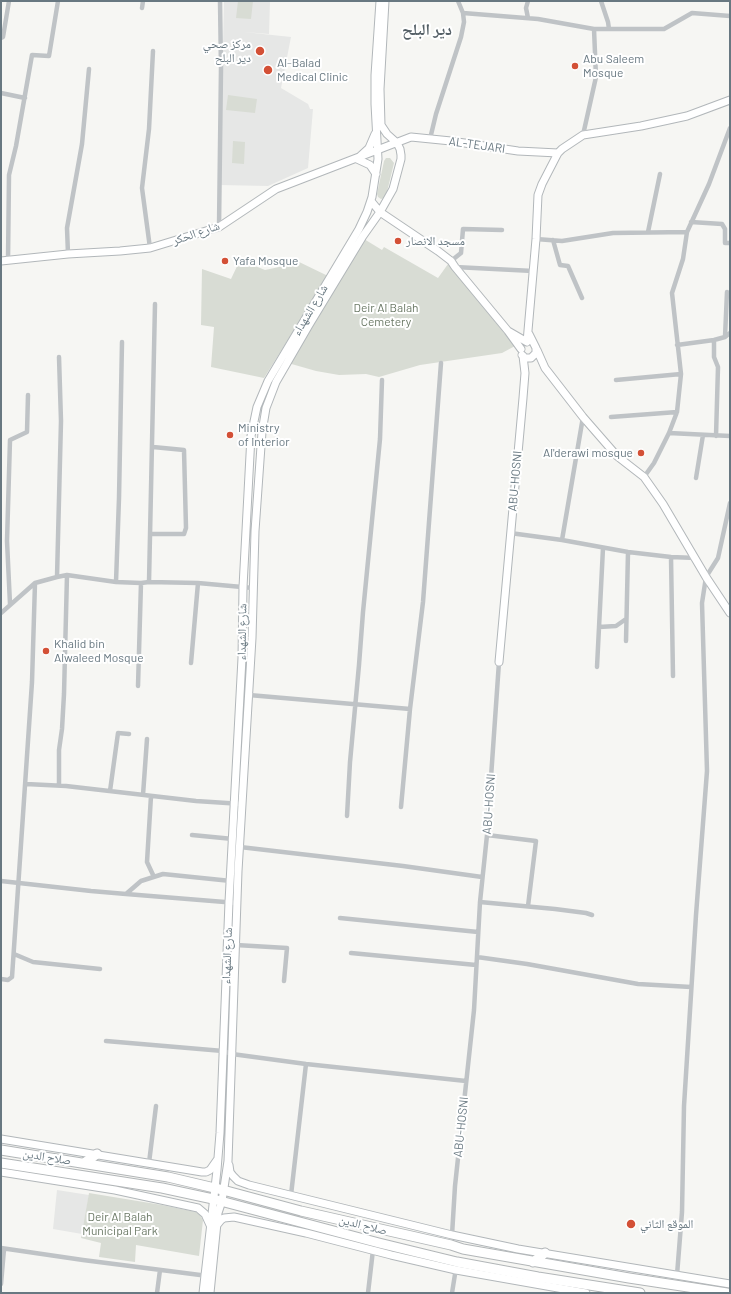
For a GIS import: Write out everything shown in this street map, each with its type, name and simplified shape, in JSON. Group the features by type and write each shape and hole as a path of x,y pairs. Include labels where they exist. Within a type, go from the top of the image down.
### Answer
{"highway":[{"name":"صلاح الدين","path":"1,1150 168,1177 301,1211 463,1249 533,1262 727,1293"},
{"path":"84,1163 97,1154"},
{"name":"صلاح الدين","path":"1,1163 162,1188 218,1200 376,1247 456,1266 640,1293"},
{"path":"533,1262 545,1253"}],"main road":[{"name":"شارع الشهداء","path":"219,1189 228,1161 240,847 238,804 243,587 251,436 257,407 271,374 359,229 371,201 376,174 378,151 375,75 380,1"},
{"path":"385,1 380,82 381,125 387,134 398,143"},
{"path":"730,100 687,116 641,126 583,135 558,153 538,195 528,332 532,346 545,368 583,417 617,456 644,477 663,504 706,577 730,613"},
{"path":"376,129 369,148 357,159 370,166 376,174"},
{"name":"AL-TEJARI","path":"398,143 411,137 518,151 558,153"},
{"name":"شارع الحكر","path":"5,261 68,254 120,252 150,248 219,227 276,190 398,143"},
{"name":"شارع الشهداء","path":"219,1189 218,1158 233,839 249,695 259,472 262,432 266,408 276,382 309,325 393,189 401,160 398,143"},
{"path":"371,201 380,212 451,261 455,268 508,331 532,346"},
{"name":"ABU-HOSNI","path":"499,662 525,373 523,356 508,331"},
{"path":"520,349 523,344 532,346"},
{"name":"ABU-HOSNI","path":"525,373 531,358 535,355 532,346"},
{"path":"523,356 525,358 531,358 545,368"},
{"path":"1,1139 206,1172 210,1170 218,1158"},
{"path":"228,1161 232,1176 238,1181 264,1190 291,1195 452,1235 545,1253 730,1284"},
{"path":"1,1172 136,1194 198,1208 205,1214 213,1225"},
{"path":"203,1293 208,1276 213,1225 219,1189"},
{"path":"213,1225 224,1218 234,1217 376,1247"},
{"path":"456,1266 586,1293"},
{"path":"208,1276 210,1293"}],"street":[{"path":"1,38 9,1"},
{"path":"5,261 9,175 16,146 32,55 49,56 58,1"},
{"path":"142,8 143,1"},
{"path":"219,227 221,68 220,1"},
{"path":"430,139 436,114 461,37 464,22 463,13 458,1"},
{"path":"528,1 526,8 528,18"},
{"path":"601,1 609,29"},
{"path":"463,13 528,18 594,29 664,29 692,13 730,16"},
{"path":"583,135 596,77 594,29"},
{"path":"150,248 142,188 149,129 153,51"},
{"path":"68,254 67,228 82,144 88,69"},
{"path":"1,93 25,98"},
{"path":"644,477 654,463 677,412 681,374 672,293 683,259 687,232 709,184 730,128"},
{"path":"648,232 660,174"},
{"path":"691,222 722,224 725,229 725,243 730,243"},
{"path":"451,261 461,253 463,229 502,230"},
{"path":"536,238 562,241 613,233 687,232"},
{"path":"553,240 560,265 568,266 582,298"},
{"path":"455,268 533,271"},
{"path":"725,337 727,292"},
{"path":"149,582 155,304"},
{"path":"677,345 714,340 725,337 730,332"},
{"path":"714,340 714,357 718,367 716,436"},
{"path":"116,582 122,342"},
{"path":"57,576 61,421 59,357"},
{"path":"401,807 410,709 423,602 441,363"},
{"path":"616,380 681,374"},
{"path":"347,816 350,762 367,562 380,439 382,380"},
{"path":"10,604 7,541 10,440 28,432 28,395"},
{"path":"611,417 677,412"},
{"path":"562,540 583,417"},
{"path":"669,432 730,436"},
{"path":"696,478 703,435"},
{"path":"150,534 184,534 186,528 184,450 153,447"},
{"path":"677,1274 682,1212 684,1106 691,987 707,771 702,603 706,577 718,558 729,514 730,503"},
{"path":"510,533 562,540 628,552 671,557 696,558"},
{"path":"597,667 603,548"},
{"path":"626,641 628,552"},
{"path":"671,557 673,676"},
{"path":"1,614 10,604 35,584 57,576 67,575 116,582 198,583 254,588"},
{"path":"59,785 59,750 64,694 67,575"},
{"path":"138,686 141,583"},
{"path":"191,663 198,583"},
{"path":"1,979 8,980 12,977 14,954 32,682 35,584"},
{"path":"599,627 616,626 626,619"},
{"name":"ABU-HOSNI","path":"452,1235 474,1010 480,902 487,835 499,662"},
{"path":"249,695 410,709"},
{"path":"110,791 118,733 129,734"},
{"path":"143,795 147,739"},
{"path":"26,784 59,785 196,801 238,804"},
{"path":"151,796 147,862 154,877"},
{"path":"192,835 233,839"},
{"path":"487,835 536,841 528,906"},
{"path":"240,847 482,877"},
{"path":"126,894 141,881 163,874 231,881"},
{"path":"1,881 91,891 237,903"},
{"path":"480,902 528,906 592,915"},
{"path":"340,918 478,932"},
{"path":"236,945 287,948 284,981"},
{"path":"351,953 476,965"},
{"path":"14,954 33,962 100,969"},
{"path":"477,957 535,965 638,984 691,987"},
{"path":"106,1041 223,1051 232,1054 306,1064 466,1081"},
{"path":"291,1195 306,1064"},
{"path":"148,1163 156,1106"},
{"path":"368,1293 376,1247"},
{"path":"1,1284 3,1248 208,1276"},
{"path":"452,1293 456,1266"},
{"path":"157,1293 160,1270"}],"shaded area":[{"path":"224,1 270,1 269,34 244,32 291,37 281,88 308,104 310,109 313,109 308,168 268,186 220,185"},
{"path":"57,1190 89,1195 82,1234 53,1229"}],"green space":[{"path":"238,1 253,1 251,19 236,18"},
{"path":"228,95 257,99 255,113 226,110"},
{"path":"233,141 245,142 244,164 232,163"},
{"path":"386,158 390,158 394,163 386,196 381,199 377,194 384,161"},
{"name":"Deir Al Balah Cemetery","path":"364,239 382,250 384,247 438,278 448,264 515,346 502,353 420,365 379,377 366,374 339,375 316,371 288,363"},
{"name":"Deir Al Balah Cemetery","path":"240,260 265,270 279,267 295,260 328,276 264,378 211,367 214,327 201,325 202,269 231,279"},
{"name":"Deir Al Balah Municipal Park","path":"89,1193 196,1212 203,1220 199,1256 136,1245 135,1262 99,1257 101,1243 81,1238"}],"place":[{"name":"مركز صحي دير البلح","path":"260,51"},
{"name":"Abu Saleem Mosque","path":"575,66"},
{"name":"Al-Balad Medical Clinic","path":"268,70"},
{"name":"مسجد الانصار","path":"398,241"},
{"name":"Yafa Mosque","path":"225,261"},
{"name":"Ministry of Interior","path":"230,435"},
{"name":"Al'derawi mosque","path":"641,453"},
{"name":"Khalid bin Alwaleed Mosque","path":"46,651"},
{"name":"الموقع الثاني","path":"631,1224"}],"district":[{"name":"دير البلح","path":"427,30"}]}
